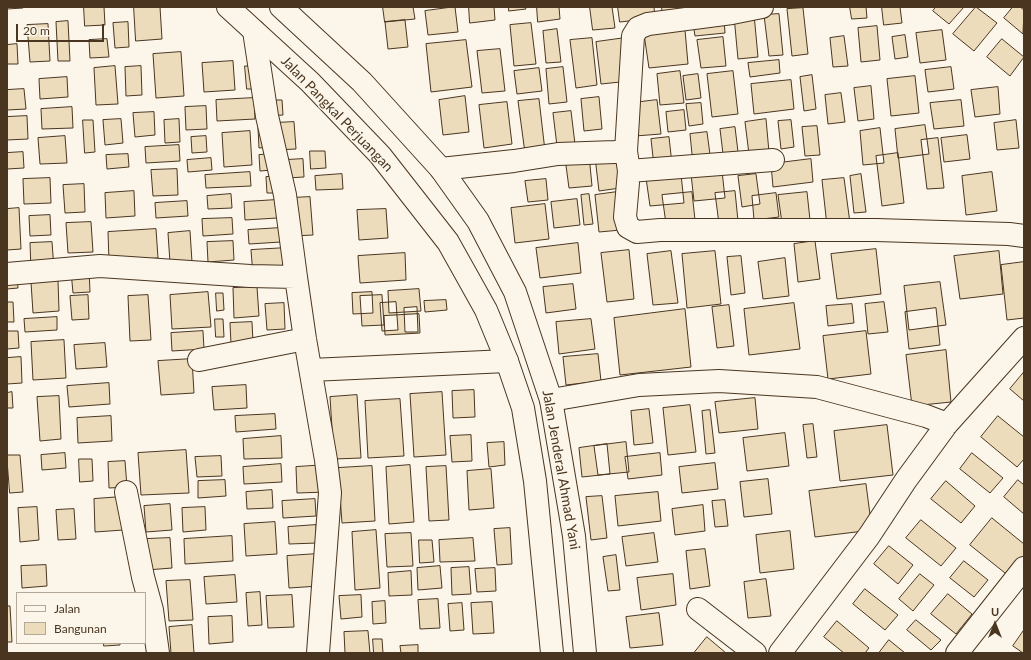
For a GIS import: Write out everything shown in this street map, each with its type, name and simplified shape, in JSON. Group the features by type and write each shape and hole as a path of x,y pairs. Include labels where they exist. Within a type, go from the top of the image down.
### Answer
{"street":[{"name":"Jalan Pangkal Perjuangan","path":"228,7 310,82 380,155 448,242 486,310"},
{"path":"281,7 362,82 441,170 558,154 615,152 628,161 774,160"},
{"path":"762,7 732,13 648,24 638,28 632,36 625,217 628,227 637,232 660,230 876,230 1009,234 1024,236"},
{"path":"254,31 267,116 286,195 305,339 326,460 330,492 318,653"},
{"name":"Jalan Jenderal Ahmad Yani","path":"441,170 478,221 515,292 551,400 574,536 585,653"},
{"path":"7,274 100,266 250,276 296,277"},
{"name":"Jalan Jenderal Ahmad Yani","path":"486,310 507,361 523,408 535,481 552,653"},
{"path":"780,653 869,536 906,480 947,424 1024,338"},
{"path":"200,360 305,339"},
{"path":"311,370 507,361"},
{"path":"551,400 639,385 719,381 817,387 926,416 947,424"},
{"path":"126,492 143,577 152,610 158,653"},
{"path":"957,653 1024,568"},
{"path":"698,609 755,653"}],"building":[{"path":"7,7 22,7 23,8 7,9"},
{"path":"84,7 104,7 105,25 85,26"},
{"path":"134,7 160,7 162,39 136,41"},
{"path":"383,7 413,7 415,19 385,22"},
{"path":"455,7 458,32 428,35 425,11"},
{"path":"469,7 494,7 495,20 470,23"},
{"path":"509,7 525,7 526,9 509,11"},
{"path":"537,7 559,7 560,19 538,22"},
{"path":"590,7 612,7 615,28 593,30"},
{"path":"618,7 654,7 655,18 620,22"},
{"path":"662,7 682,7 683,17 663,19"},
{"path":"850,7 866,7 867,18 852,19"},
{"path":"882,7 900,7 902,23 884,25"},
{"path":"936,7 964,7 949,24 933,11"},
{"path":"976,7 997,23 974,51 953,34"},
{"path":"1013,7 1020,7 1024,10 1023,34 1004,18"},
{"path":"803,8 808,54 792,56 787,9"},
{"path":"754,14 758,57 738,59 734,16"},
{"path":"779,14 783,55 769,56 764,15"},
{"path":"724,19 725,33 695,36 693,23"},
{"path":"405,20 408,47 388,49 385,22"},
{"path":"68,21 70,61 58,61 56,22"},
{"path":"128,22 129,47 115,48 113,23"},
{"path":"531,23 536,64 514,66 510,25"},
{"path":"48,24 50,61 30,62 27,25"},
{"path":"877,26 880,60 861,62 858,28"},
{"path":"557,29 561,62 546,63 543,31"},
{"path":"685,30 688,64 649,68 644,34"},
{"path":"942,30 946,60 920,63 916,33"},
{"path":"905,35 908,57 895,59 892,37"},
{"path":"844,36 848,66 833,67 830,38"},
{"path":"723,37 726,66 701,68 697,40"},
{"path":"592,38 597,85 576,88 570,40"},
{"path":"625,38 630,81 601,84 596,42"},
{"path":"107,39 109,57 90,58 89,40"},
{"path":"1002,39 1024,57 1010,76 987,57"},
{"path":"466,40 472,87 431,92 426,44"},
{"path":"17,44 18,64 7,64 7,45"},
{"path":"500,49 505,91 482,93 477,51"},
{"path":"181,52 184,96 156,98 153,54"},
{"path":"779,60 780,73 750,77 748,63"},
{"path":"233,61 235,90 204,92 202,63"},
{"path":"115,66 118,104 96,105 94,68"},
{"path":"141,66 142,95 126,96 125,67"},
{"path":"245,66 256,66 258,89 247,89"},
{"path":"563,67 567,102 549,104 546,69"},
{"path":"951,67 954,89 928,92 925,70"},
{"path":"539,68 542,91 517,94 514,71"},
{"path":"680,71 684,103 660,105 657,74"},
{"path":"733,71 738,114 712,117 707,74"},
{"path":"698,74 701,98 686,100 683,76"},
{"path":"812,75 816,109 804,111 800,77"},
{"path":"915,76 919,113 891,116 887,79"},
{"path":"67,77 68,97 40,99 39,79"},
{"path":"791,80 794,109 754,114 751,84"},
{"path":"871,86 874,119 858,121 854,88"},
{"path":"998,87 1000,114 975,117 971,90"},
{"path":"24,89 26,109 7,110 7,90"},
{"path":"841,93 845,122 828,124 825,95"},
{"path":"465,96 469,132 443,135 439,100"},
{"path":"599,97 602,129 584,131 581,99"},
{"path":"254,98 255,119 217,121 216,100"},
{"path":"539,99 545,151 525,153 518,101"},
{"path":"267,100 282,100 283,115 268,116"},
{"path":"657,100 661,134 635,136 632,103"},
{"path":"961,100 964,126 934,129 930,103"},
{"path":"507,102 512,144 484,148 479,105"},
{"path":"701,103 703,124 689,126 686,104"},
{"path":"206,106 207,129 186,130 185,107"},
{"path":"72,107 73,128 42,129 41,109"},
{"path":"684,110 686,130 668,132 666,112"},
{"path":"571,111 575,144 557,146 553,113"},
{"path":"154,112 155,135 135,137 133,113"},
{"path":"27,116 28,139 7,140 7,117"},
{"path":"121,119 123,143 105,145 103,120"},
{"path":"179,119 180,142 165,143 164,120"},
{"path":"766,119 769,152 749,154 745,122"},
{"path":"83,120 93,120 95,152 85,153"},
{"path":"791,120 794,147 781,149 778,121"},
{"path":"1016,120 1019,148 997,150 994,123"},
{"path":"294,122 296,149 275,150 274,123"},
{"path":"925,125 929,154 898,158 895,129"},
{"path":"817,126 820,155 805,156 802,127"},
{"path":"266,127 268,147 259,148 258,128"},
{"path":"735,127 739,160 724,162 720,129"},
{"path":"880,128 884,163 863,165 860,131"},
{"path":"250,131 252,165 224,167 222,133"},
{"path":"707,132 711,162 693,164 690,134"},
{"path":"967,135 970,159 944,162 941,138"},
{"path":"65,136 67,163 40,164 38,138"},
{"path":"206,136 207,152 192,153 191,137"},
{"path":"669,137 672,164 654,166 651,139"},
{"path":"938,138 944,188 927,189 921,140"},
{"path":"179,145 180,161 146,163 145,147"},
{"path":"310,151 325,151 326,168 311,169"},
{"path":"23,152 24,168 7,169 7,153"},
{"path":"898,153 904,203 882,206 876,156"},
{"path":"128,154 129,167 107,169 106,155"},
{"path":"272,154 273,170 260,171 259,155"},
{"path":"589,155 592,186 569,188 565,158"},
{"path":"616,155 620,188 599,191 595,157"},
{"path":"211,158 212,170 188,172 187,160"},
{"path":"303,159 304,177 287,178 286,160"},
{"path":"811,159 813,182 773,187 771,164"},
{"path":"177,169 178,195 153,196 151,170"},
{"path":"722,171 725,198 694,201 691,174"},
{"path":"250,172 251,186 206,188 205,175"},
{"path":"992,172 997,211 966,215 962,176"},
{"path":"342,174 343,189 316,190 315,176"},
{"path":"681,174 684,203 650,206 646,178"},
{"path":"756,174 760,204 742,207 738,176"},
{"path":"861,174 866,212 854,213 850,176"},
{"path":"282,176 283,193 267,193 266,177"},
{"path":"50,178 51,203 24,204 23,179"},
{"path":"844,178 850,223 827,226 822,180"},
{"path":"546,179 548,200 528,202 525,181"},
{"path":"84,184 85,212 65,213 63,185"},
{"path":"134,191 135,216 106,218 105,193"},
{"path":"735,191 738,221 719,224 715,193"},
{"path":"617,192 621,230 599,232 595,195"},
{"path":"692,192 695,220 666,224 662,195"},
{"path":"807,192 810,220 782,223 778,195"},
{"path":"776,193 779,217 754,220 752,196"},
{"path":"231,194 232,208 208,209 207,196"},
{"path":"589,194 593,224 584,225 581,195"},
{"path":"310,197 313,235 293,236 291,198"},
{"path":"577,199 580,225 554,228 551,202"},
{"path":"276,200 277,218 245,220 244,202"},
{"path":"187,201 188,216 156,218 155,203"},
{"path":"545,204 549,239 515,243 511,208"},
{"path":"19,208 21,249 7,250 7,209"},
{"path":"386,209 388,238 359,240 357,210"},
{"path":"50,215 51,235 30,236 29,216"},
{"path":"232,218 233,234 203,236 202,219"},
{"path":"91,222 93,252 68,253 66,223"},
{"path":"280,228 281,242 249,244 248,230"},
{"path":"156,229 158,258 109,261 108,232"},
{"path":"190,231 192,262 170,263 168,233"},
{"path":"233,241 234,260 208,262 207,242"},
{"path":"815,241 820,279 798,282 794,244"},
{"path":"52,242 54,269 31,270 30,243"},
{"path":"578,243 581,273 540,278 536,248"},
{"path":"286,248 288,273 253,275 251,250"},
{"path":"876,249 881,294 837,299 831,254"},
{"path":"629,250 634,299 607,302 601,253"},
{"path":"671,251 678,303 653,305 647,254"},
{"path":"715,251 721,304 687,308 682,254"},
{"path":"999,251 1003,294 960,299 954,256"},
{"path":"405,253 406,280 360,283 358,256"},
{"path":"741,256 745,293 731,295 727,257"},
{"path":"785,258 789,296 763,299 758,262"},
{"path":"1024,262 1024,318 1007,320 1001,265"},
{"path":"89,269 90,292 73,293 71,271"},
{"path":"17,275 18,288 7,289 7,276"},
{"path":"58,280 59,311 33,313 31,282"},
{"path":"940,282 946,325 909,330 904,286"},
{"path":"573,284 576,309 546,313 543,287"},
{"path":"257,287 259,316 234,318 233,288"},
{"path":"419,289 421,311 389,313 388,291"},
{"path":"208,292 211,327 172,329 170,295"},
{"path":"372,292 373,313 353,314 352,293"},
{"path":"216,293 223,293 224,310 217,311"},
{"path":"88,295 89,319 72,320 70,296"},
{"path":"148,295 151,340 130,341 128,296"},
{"path":"382,295 384,325 362,326 360,296"},
{"path":"446,300 447,310 425,312 424,301"},
{"path":"7,302 13,302 14,322 7,322"},
{"path":"396,302 398,330 382,331 380,303"},
{"path":"884,302 888,332 868,334 865,304"},
{"path":"284,303 285,329 267,330 265,304"},
{"path":"794,303 800,349 749,355 744,309"},
{"path":"852,304 854,323 828,326 826,306"},
{"path":"729,305 734,346 717,348 712,307"},
{"path":"417,307 418,332 405,332 404,308"},
{"path":"936,308 940,345 909,349 905,312"},
{"path":"685,309 691,367 620,375 614,318"},
{"path":"419,314 420,333 385,335 384,316"},
{"path":"57,317 57,330 25,332 24,319"},
{"path":"215,319 223,319 224,337 216,337"},
{"path":"591,319 595,349 559,354 556,322"},
{"path":"252,322 253,342 231,344 230,323"},
{"path":"7,331 18,331 19,348 7,349"},
{"path":"203,331 204,349 172,351 171,333"},
{"path":"866,331 871,374 828,379 823,336"},
{"path":"64,340 66,378 33,380 31,342"},
{"path":"105,343 107,367 76,369 74,345"},
{"path":"946,350 951,402 912,406 906,355"},
{"path":"598,354 601,381 566,385 563,357"},
{"path":"21,357 22,383 7,384 7,358"},
{"path":"192,359 194,393 161,395 158,361"},
{"path":"1024,372 1024,401 1010,389"},
{"path":"109,383 110,404 69,407 67,386"},
{"path":"246,385 247,408 214,410 212,387"},
{"path":"474,390 475,417 453,418 452,391"},
{"path":"12,392 13,408 7,408 7,393"},
{"path":"442,392 446,455 414,457 410,394"},
{"path":"357,395 361,458 334,459 330,397"},
{"path":"59,396 61,439 40,441 37,397"},
{"path":"755,398 758,429 719,433 715,402"},
{"path":"400,399 404,456 368,458 365,401"},
{"path":"690,405 696,452 668,455 663,408"},
{"path":"649,409 653,443 634,445 631,411"},
{"path":"710,410 715,453 706,454 702,411"},
{"path":"275,414 276,429 236,432 235,416"},
{"path":"111,416 112,441 78,443 77,418"},
{"path":"998,416 1024,437 1024,459 1017,467 981,437"},
{"path":"813,424 817,457 807,458 803,425"},
{"path":"887,425 893,475 840,481 834,431"},
{"path":"785,433 789,466 747,471 743,438"},
{"path":"471,435 472,461 452,462 450,436"},
{"path":"281,436 282,458 244,459 243,439"},
{"path":"504,442 505,465 489,467 487,443"},
{"path":"626,442 629,472 598,475 594,446"},
{"path":"607,444 610,474 582,477 579,448"},
{"path":"186,450 189,493 141,495 138,453"},
{"path":"65,453 66,468 42,470 41,455"},
{"path":"660,453 662,475 628,479 625,457"},
{"path":"972,453 1003,478 990,493 960,469"},
{"path":"7,455 20,455 23,492 10,493"},
{"path":"221,456 222,476 197,477 195,457"},
{"path":"79,459 92,459 93,481 80,482"},
{"path":"125,461 127,487 109,488 108,462"},
{"path":"715,463 718,489 682,493 679,467"},
{"path":"281,464 282,482 244,484 243,467"},
{"path":"326,465 327,492 297,493 296,467"},
{"path":"410,465 414,522 389,524 386,467"},
{"path":"372,466 375,521 342,523 338,468"},
{"path":"446,466 449,520 429,521 426,467"},
{"path":"491,469 494,508 469,510 467,471"},
{"path":"768,479 772,514 744,517 740,482"},
{"path":"225,480 226,496 198,498 198,481"},
{"path":"1018,480 1024,485 1024,514 1004,497"},
{"path":"946,481 975,506 961,523 931,499"},
{"path":"866,484 872,530 815,537 809,491"},
{"path":"272,490 273,508 247,509 246,492"},
{"path":"658,492 661,521 618,526 615,496"},
{"path":"602,496 607,538 591,540 586,497"},
{"path":"121,497 123,530 95,532 94,499"},
{"path":"315,499 316,516 283,518 282,501"},
{"path":"725,500 728,526 715,527 712,501"},
{"path":"170,504 172,530 146,532 144,506"},
{"path":"703,505 705,531 675,535 672,509"},
{"path":"37,507 39,540 20,542 18,508"},
{"path":"205,507 206,530 183,532 182,508"},
{"path":"74,509 76,539 58,540 56,510"},
{"path":"992,518 1024,544 1024,560 1010,577 970,545"},
{"path":"921,520 956,548 941,566 906,538"},
{"path":"275,522 277,554 246,556 244,524"},
{"path":"316,525 317,543 289,544 288,527"},
{"path":"510,528 512,564 497,565 494,529"},
{"path":"376,530 380,588 355,590 352,532"},
{"path":"790,531 794,569 760,573 756,535"},
{"path":"411,533 413,566 387,567 385,534"},
{"path":"654,533 658,562 626,566 622,537"},
{"path":"232,536 233,561 185,564 184,539"},
{"path":"170,538 172,568 147,570 146,539"},
{"path":"473,538 475,561 440,562 439,540"},
{"path":"419,540 432,540 434,562 420,563"},
{"path":"889,546 913,565 898,584 874,564"},
{"path":"705,549 710,586 690,589 686,551"},
{"path":"317,554 319,586 289,588 287,556"},
{"path":"616,555 620,590 608,591 603,557"},
{"path":"964,561 988,580 974,597 950,578"},
{"path":"46,565 47,586 22,588 21,566"},
{"path":"440,566 442,588 418,590 417,568"},
{"path":"469,567 471,594 452,595 451,568"},
{"path":"495,568 496,591 477,592 475,569"},
{"path":"411,571 412,595 389,596 388,573"},
{"path":"673,574 676,605 641,610 637,578"},
{"path":"920,574 934,585 913,611 899,599"},
{"path":"235,575 237,602 206,604 204,577"},
{"path":"766,579 771,616 748,618 744,582"},
{"path":"190,580 193,620 169,621 166,581"},
{"path":"865,589 898,615 885,630 853,604"},
{"path":"260,592 262,625 248,626 246,593"},
{"path":"948,594 972,614 956,634 931,614"},
{"path":"292,595 294,627 268,628 266,596"},
{"path":"361,595 362,617 341,619 339,596"},
{"path":"438,599 440,628 420,629 418,600"},
{"path":"385,601 386,623 373,624 372,602"},
{"path":"492,602 494,633 473,634 471,603"},
{"path":"462,603 464,630 450,631 448,604"},
{"path":"7,606 10,606 12,642 7,642"},
{"path":"659,613 663,645 630,648 626,617"},
{"path":"232,616 233,642 209,644 208,617"},
{"path":"916,620 941,640 931,650 907,630"},
{"path":"837,621 869,648 865,653 844,653 824,637"},
{"path":"192,625 194,653 171,653 169,627"},
{"path":"1024,630 1024,653 1023,653 1013,646"},
{"path":"368,631 370,653 345,653 344,632"},
{"path":"707,637 726,653 694,653"},
{"path":"373,639 382,639 383,653 374,653"},
{"path":"889,640 905,653 879,653"},
{"path":"104,644 120,644 120,645 104,646"},
{"path":"418,645 418,653 401,653 400,646"}]}
